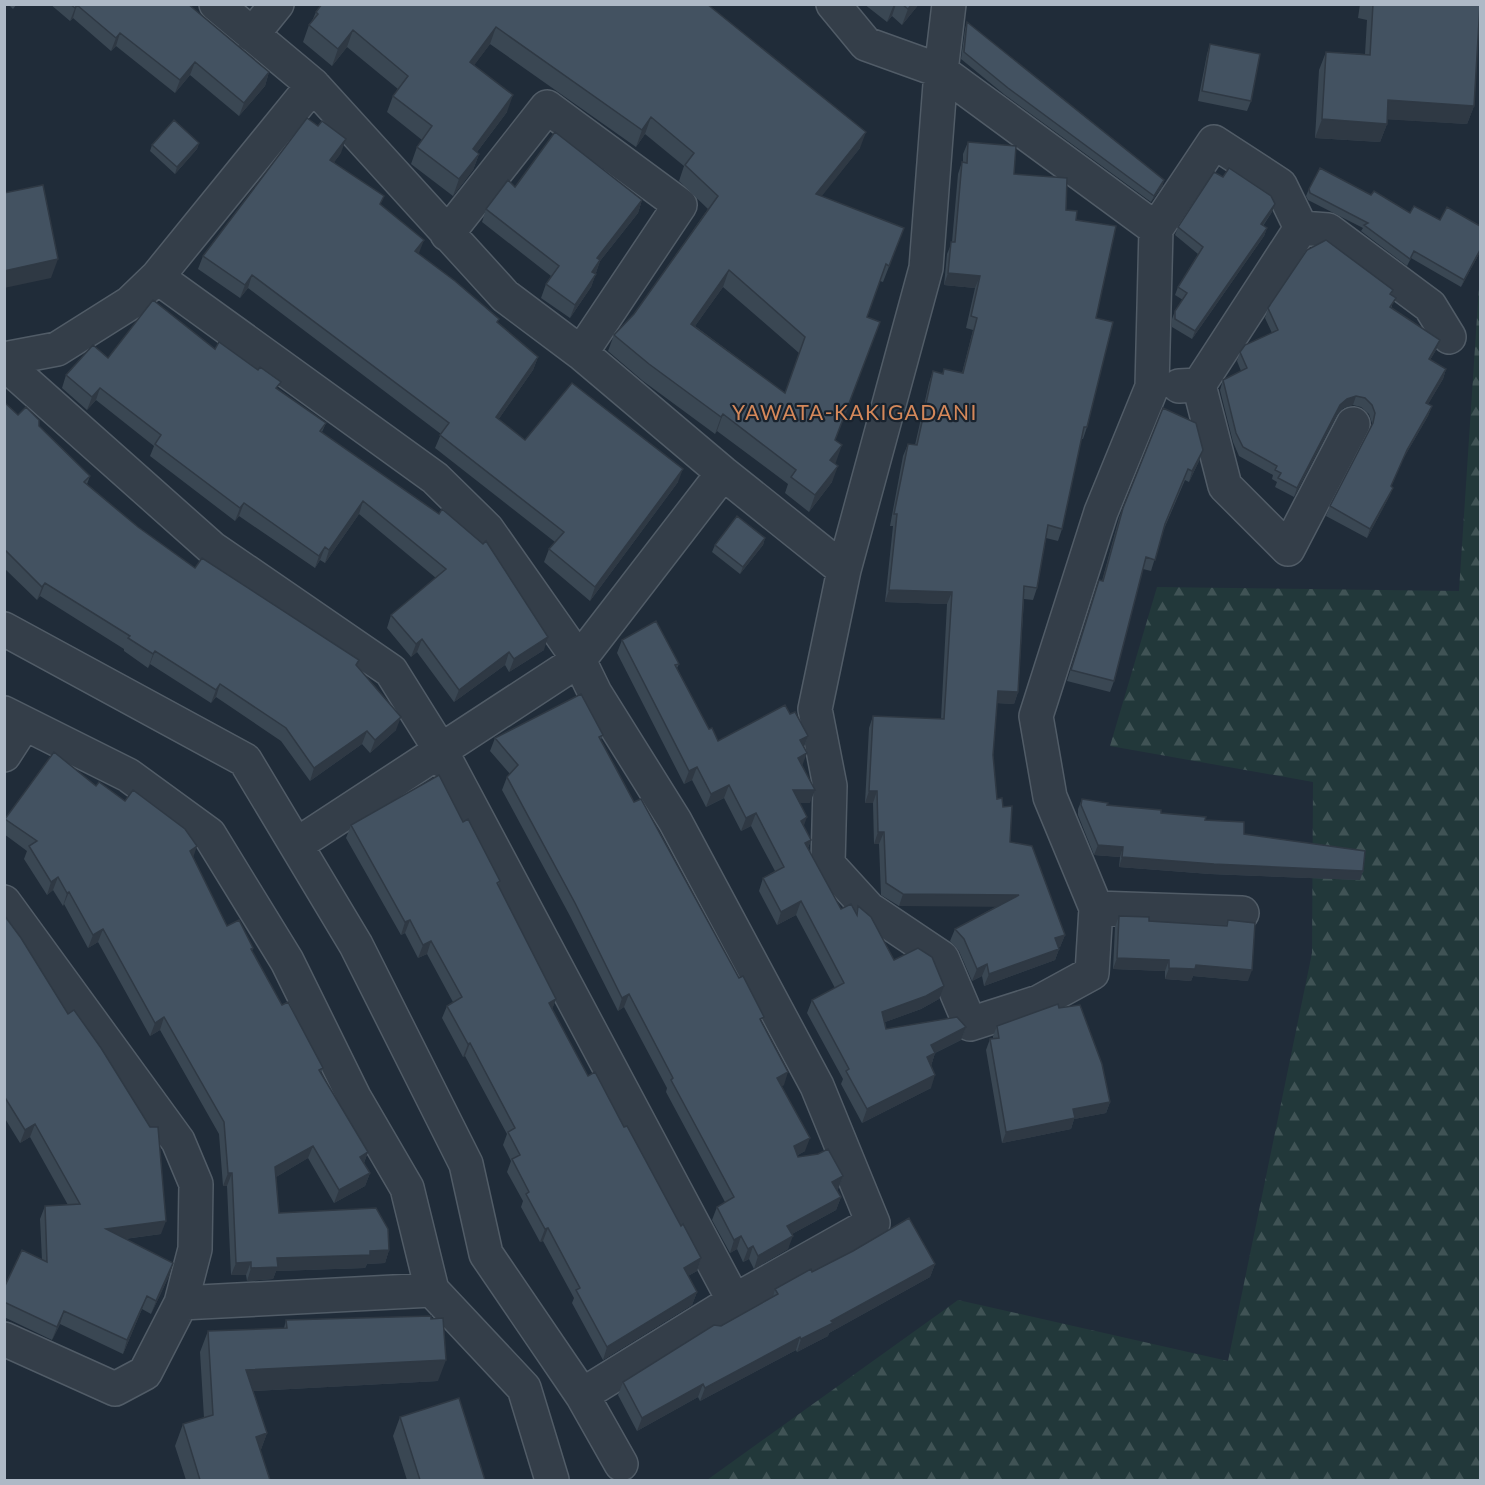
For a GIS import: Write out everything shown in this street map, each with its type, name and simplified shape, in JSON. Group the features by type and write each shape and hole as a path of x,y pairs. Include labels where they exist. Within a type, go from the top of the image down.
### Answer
{"street":[{"path":"216,4 313,85 505,296 581,353 723,473 844,570"},
{"path":"252,35 277,4"},
{"path":"833,4 866,44 941,71 1156,229"},
{"path":"949,4 941,71 926,268 844,570 815,709 830,786 828,864 869,909 942,958 970,1024 1039,1002 1092,973 1096,908 1050,797 1036,716 1101,512 1152,387 1156,229 1214,142 1280,185 1301,228"},
{"path":"4,361 57,349 130,303 157,277 313,85"},
{"path":"447,234 548,107 680,205 581,353"},
{"path":"1301,228 1329,230 1430,306 1449,337"},
{"path":"1301,228 1200,385 1225,486 1288,549 1353,424"},
{"path":"157,277 435,478 487,529 579,660 595,693 675,821 817,1086 873,1223 734,1301 582,1395"},
{"path":"4,361 212,548 391,671 441,751 734,1301"},
{"path":"1152,387 1200,385"},
{"path":"296,845 579,660 723,473"},
{"path":"4,629 245,760 356,945 466,1164 486,1254 582,1395 621,1464"},
{"path":"4,755 14,718 128,775 209,834 286,961 354,1097 407,1188 432,1290 524,1388 552,1480"},
{"path":"4,902 178,1141 196,1184 195,1249 180,1303 145,1373 115,1389 4,1339"},
{"path":"1096,908 1242,913"},
{"path":"180,1303 432,1290"}],"green space":[{"path":"1480,271 1480,1480 707,1480 958,1300 1228,1361 1312,953 1313,782 1110,746 1157,587 1459,591"}],"building":[{"path":"70,4 188,4 269,72 244,103 195,62 180,80 120,33 116,38 77,5 75,8"},
{"path":"322,4 707,4 866,132 816,194 904,228 889,266 886,264 867,317 880,322 835,440 842,445 830,460 838,466 815,495 791,477 796,470 723,414 721,417 649,364 614,335 634,314 718,196 685,165 694,153 651,117 642,130 496,27 470,62 513,95 473,149 479,154 459,179 417,147 432,126 393,96 408,76 353,30 338,49 309,25 318,14 316,12","holes":["729,270 805,337 785,393 691,324"]},
{"path":"902,4 912,4 908,9"},
{"path":"1373,4 1480,4 1474,106 1388,100 1387,124 1322,119 1326,52 1370,55"},
{"path":"967,22 1164,180 1154,196 1008,88 964,52"},
{"path":"1210,44 1260,54 1251,101 1202,91"},
{"path":"307,118 318,126 322,121 346,139 330,160 384,196 380,204 424,240 415,251 455,281 499,319 497,322 538,357 496,417 525,440 572,383 683,469 595,587 549,549 564,532 440,435 449,423 252,275 245,285 203,256"},
{"path":"174,120 199,143 177,167 152,145"},
{"path":"555,132 642,200 597,258 600,260 592,272 596,274 575,305 546,284 559,266 486,209 508,180 515,187"},
{"path":"968,142 1016,146 1014,174 1067,178 1066,210 1077,211 1076,220 1116,226 1096,318 1113,322 1087,427 1084,427 1062,529 1048,525 1037,588 1024,586 1018,692 998,691 993,755 997,799 1002,798 1003,807 1012,806 1010,842 1032,846 1065,935 1055,938 1059,949 989,974 987,964 977,969 964,939 955,929 1019,895 903,894 886,883 884,832 878,832 877,791 869,791 873,716 944,719 952,592 889,590 897,514 894,514 908,444 917,445 933,371 943,374 944,369 963,373 977,318 971,316 980,276 948,273 951,242 955,242 962,162 967,163"},
{"path":"1229,168 1271,196 1275,204 1261,224 1267,228 1195,331 1175,319 1175,311 1187,293 1178,287 1203,247 1178,227 1214,172 1223,177"},
{"path":"1320,168 1371,195 1374,191 1410,213 1414,206 1440,220 1447,207 1480,226 1480,250 1464,280 1414,251 1410,259 1364,225 1368,223 1310,193 1309,189"},
{"path":"43,185 58,259 4,271 4,193"},
{"path":"1326,240 1393,290 1390,294 1396,298 1390,307 1440,340 1429,359 1446,369 1426,403 1432,406 1407,450 1391,486 1393,488 1370,529 1330,506 1373,423 1375,413 1372,405 1365,398 1356,396 1340,405 1297,488 1278,478 1281,473 1275,470 1277,466 1243,447 1236,433 1223,380 1247,368 1240,352 1245,345 1278,330 1268,308 1307,250"},
{"path":"153,300 215,349 219,342 258,370 260,367 281,382 276,388 326,423 320,431 439,514 442,509 483,544 486,541 548,637 514,659 509,652 459,690 422,639 416,644 391,615 446,569 363,501 329,550 325,547 319,556 244,503 240,508 155,444 161,435 100,388 92,397 66,375 93,345 108,358"},
{"path":"4,402 18,415 26,407 39,420 39,426 90,476 84,482 138,527 195,568 202,558 359,660 356,665 401,717 375,740 367,731 314,768 286,728 220,684 216,690 155,651 153,654 128,638 130,636 45,583 42,587 6,551 4,552"},
{"path":"1163,408 1196,423 1203,450 1192,471 1188,469 1165,524 1155,560 1146,557 1114,681 1071,670 1099,580 1103,581 1123,508"},
{"path":"737,516 765,538 743,567 715,545"},
{"path":"656,621 679,664 675,665 709,729 712,728 718,741 785,705 790,714 795,712 808,736 800,740 807,753 798,758 815,790 793,790 807,817 801,821 811,840 805,843 841,909 851,904 857,915 858,906 871,917 894,960 918,948 932,957 944,986 926,996 882,1012 886,1029 957,1017 966,1027 931,1045 935,1053 927,1057 935,1075 867,1109 846,1071 849,1069 812,1000 844,983 801,901 781,912 763,878 784,867 756,813 746,818 729,785 711,794 697,767 689,771 622,640"},
{"path":"581,694 603,735 599,737 634,802 641,799 739,978 743,976 764,1017 760,1019 788,1072 777,1078 810,1138 794,1146 798,1157 818,1154 828,1149 843,1176 832,1182 841,1197 787,1226 793,1236 758,1256 753,1246 748,1249 741,1236 734,1240 717,1207 734,1197 671,1080 673,1078 629,994 622,998 575,903 507,777 518,765 495,738"},
{"path":"54,752 96,786 99,782 125,801 133,790 185,829 197,846 190,851 227,926 239,920 253,948 251,949 282,1005 288,1002 323,1068 319,1070 368,1152 360,1157 370,1173 339,1190 313,1146 275,1167 279,1213 376,1208 388,1229 389,1250 370,1251 370,1255 277,1258 278,1267 251,1268 251,1262 236,1263 232,1173 228,1173 224,1122 164,1017 155,1023 103,929 93,935 69,892 67,893 58,877 51,882 29,846 37,841 5,819"},
{"path":"439,775 463,822 468,819 500,881 497,883 556,999 549,1003 588,1076 595,1072 624,1127 627,1126 701,1258 684,1268 697,1292 607,1347 576,1290 580,1288 548,1228 545,1229 526,1194 529,1192 512,1159 520,1155 508,1132 515,1128 470,1043 468,1044 447,1006 462,997 431,941 423,945 410,920 405,922 351,825"},
{"path":"1082,799 1108,803 1107,805 1161,810 1161,813 1206,817 1205,820 1244,822 1244,834 1365,851 1363,871 1122,857 1123,847 1098,845 1081,805"},
{"path":"4,915 68,1014 74,1010 101,1048 150,1127 158,1127 166,1221 106,1229 173,1263 156,1301 147,1296 127,1340 64,1311 57,1327 4,1302 4,1288 22,1250 47,1262 45,1206 80,1204 35,1124 25,1130 4,1096"},
{"path":"1119,916 1149,917 1149,921 1227,926 1228,920 1255,923 1252,970 1196,965 1195,969 1169,968 1169,960 1117,958"},
{"path":"1058,1004 1059,1008 1080,1005 1102,1064 1110,1102 1073,1109 1075,1118 1006,1132 990,1039 999,1038 997,1026"},
{"path":"909,1218 935,1264 831,1321 833,1323 801,1339 800,1337 705,1388 703,1384 642,1418 623,1382 714,1325 721,1326 778,1294 775,1289 811,1269 812,1272 853,1251"},
{"path":"431,1316 431,1319 443,1318 446,1360 246,1370 267,1433 256,1437 270,1480 200,1480 183,1424 213,1415 208,1331 287,1328 286,1320"},
{"path":"459,1398 485,1480 420,1480 400,1417"}],"district":[{"name":"YAWATA-KAKIGADANI","path":"855,411"}]}
